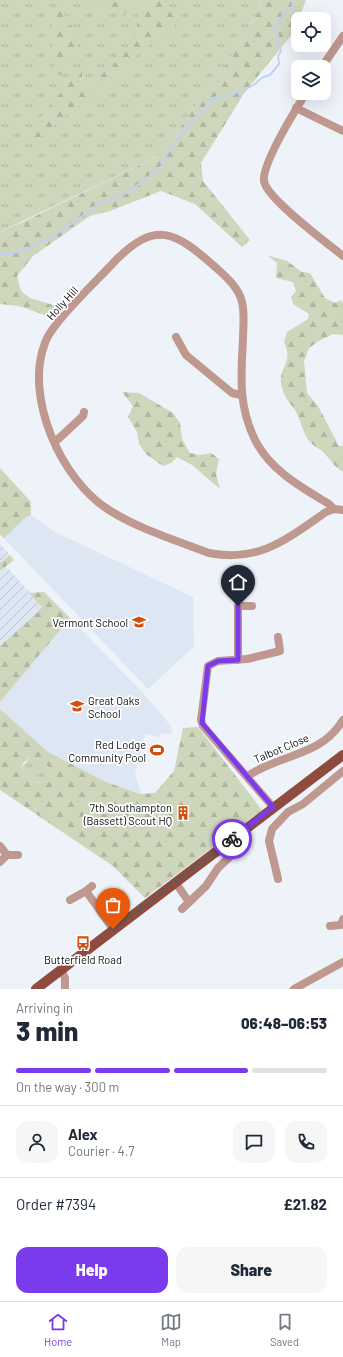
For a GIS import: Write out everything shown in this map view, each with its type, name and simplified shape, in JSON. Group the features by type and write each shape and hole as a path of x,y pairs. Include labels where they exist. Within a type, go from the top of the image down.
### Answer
{"main road":[{"path":"36,989 343,755"}],"street":[{"path":"327,60 343,36"},
{"path":"301,100 267,168 264,183 270,192 291,213 343,256"},
{"path":"296,108 343,132"},
{"name":"Holly Hill","path":"334,510 329,504 296,484 272,464 255,440 244,412 241,395 244,314 240,295 228,278 189,244 170,236 151,236 127,250 49,334 45,342 40,371 40,401 47,424 55,442 74,475 96,500 108,509 131,522 209,553 219,555 244,554 268,549 280,543 326,512 343,510"},
{"path":"176,337 186,354 232,393 241,395"},
{"path":"55,442 83,416 84,412"},
{"path":"238,660 238,606 252,606"},
{"path":"273,807 248,776 203,726 201,720 208,666 218,661 238,660 280,651 278,637"},
{"name":"Talbot Close","path":"248,776 260,767 307,751 329,737 342,722"},
{"path":"278,879 269,841 272,828 288,812 311,798 343,772"},
{"path":"302,786 311,798"},
{"path":"0,846 7,855"},
{"path":"182,909 206,886 218,868 237,853"},
{"path":"0,862 7,855 18,855"},
{"path":"175,882 189,902"},
{"path":"70,900 89,888 113,929"},
{"path":"330,926 342,924"},
{"path":"294,989 343,962"},
{"path":"61,969 65,978 66,989"}],"shaded area":[{"name":"Vermont School","path":"31,515 53,531 193,597 194,646 148,689 4,538 26,517"},
{"path":"0,544 10,555 0,563"},
{"path":"6,566 62,628 0,702 0,571"},
{"name":"Great Oaks School","path":"70,618 143,693 171,726 172,733 160,734 159,737 145,734 135,774 141,794 106,782 47,752 0,709 0,702"}],"green space":[{"path":"0,0 262,0 257,14 231,57 160,155 2,231 0,243"},
{"path":"92,0 135,0 124,16 104,11"},
{"path":"149,0 159,0 179,14 176,24 168,34 154,41 136,56 123,74 109,87 99,89 96,86 97,81 105,71 120,58 131,43 136,32 139,13"},
{"path":"262,0 306,0 302,12 291,12 291,36 245,92 201,163 203,181 250,240 242,247 195,204 161,191 110,211 90,216 33,256 17,276 21,291 30,298 60,307 53,318 19,306 0,304 0,229 2,231 23,222 160,155 231,57 257,14"},
{"path":"58,3 62,3 64,15 67,16 65,23 66,27 71,25 78,32 80,40 75,51 67,57 65,71 62,75 57,74 53,70 55,59 51,54 53,38 51,24 52,16"},
{"path":"76,69 82,72 82,85 91,88 92,97 64,117 38,140 32,135 31,131 66,85"},
{"path":"267,255 287,261 302,272 310,273 325,298 335,303 341,300 343,303 343,335 333,334 319,341 309,348 304,361 307,393 318,406 339,446 343,446 343,472 324,452 308,440 295,410 286,398 283,391 281,377 287,360 287,349 284,342 287,332 308,319 309,314 293,304 291,297 296,291 293,282 276,278 277,263"},
{"path":"122,392 139,393 173,413 180,423 182,439 190,453 200,455 211,453 219,459 216,474 220,489 192,465 177,457 171,463 163,466 146,454 139,444 137,432 128,417 133,406"},
{"path":"0,468 31,502 31,515 26,517 4,538 0,535"},
{"path":"10,555 14,560 0,571 0,563"},
{"path":"44,592 70,618 0,702 0,646 43,608 29,593"},
{"path":"0,709 48,752 106,782 140,794 155,793 174,771 183,728 198,727 262,810 145,898 113,866 0,790","holes":["30,758 41,759 53,772 56,781 35,783 26,776 21,768 24,762"]},
{"path":"30,758 41,759 53,772 56,781 35,783 26,776 21,768"}],"waterway":[{"path":"1,255 24,250 46,240 66,228 95,207 98,203 107,202 124,195 162,166 163,160 183,131 214,98 233,95 237,91 241,92 255,84 263,77 270,75 279,64 278,56 281,51 278,35 274,26 276,23 281,22 283,12 292,10 293,0"}],"way so far":[{"path":"113,929 232,839"}],"place":[{"name":"Vermont School","path":"139,622"},
{"name":"Great Oaks School","path":"77,706"},
{"name":"Red Lodge Community Pool","path":"157,750"},
{"name":"7th Southampton (Bassett) Scout HQ","path":"183,813"},
{"name":"Butterfield Road","path":"83,943"}],"route":[{"path":"232,839 273,807 248,776 203,726 201,720 206,672 208,666 212,662 238,660 238,606"}]}
